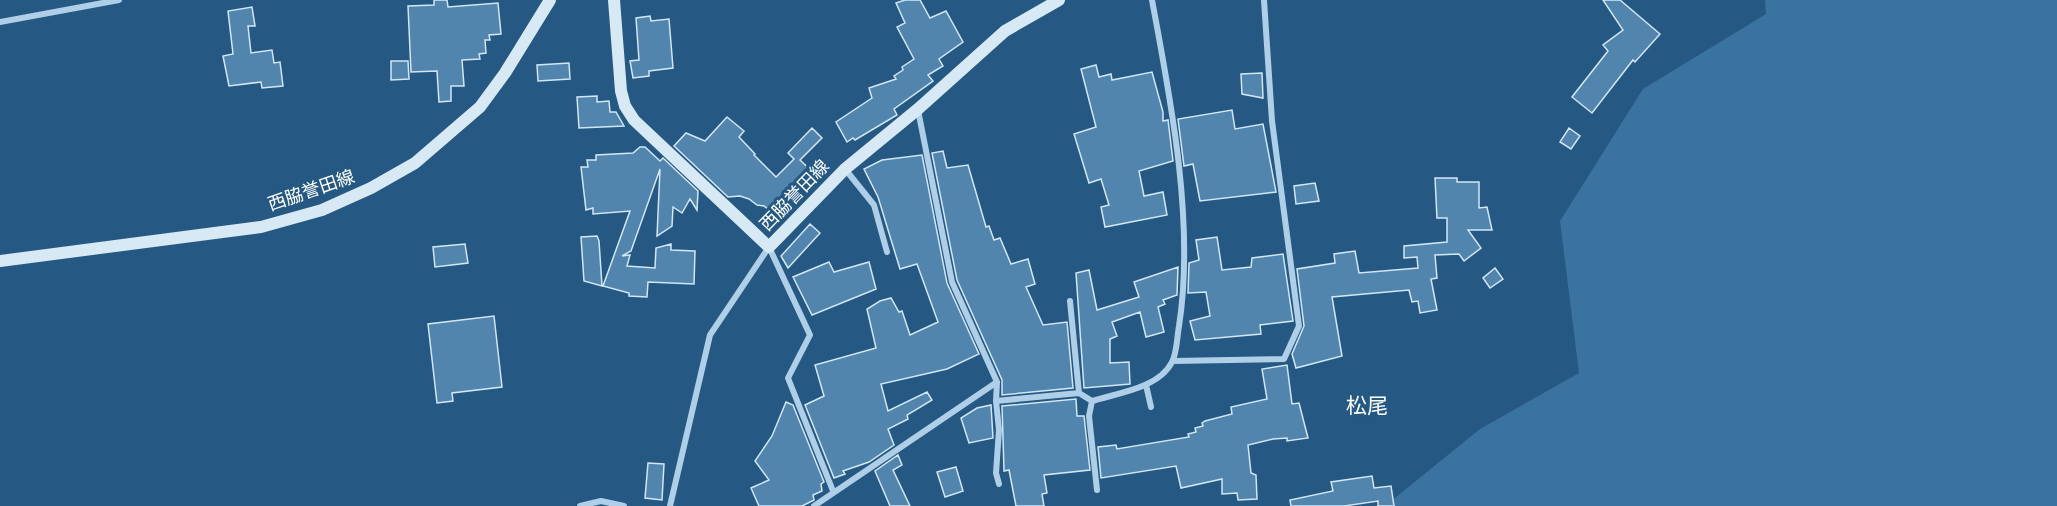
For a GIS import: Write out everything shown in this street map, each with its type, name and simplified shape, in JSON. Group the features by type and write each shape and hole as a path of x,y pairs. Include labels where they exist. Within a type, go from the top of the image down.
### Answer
{"main road":[{"name":"西脇誉田線","path":"0,261 261,227 322,210 371,188 416,163 480,107 505,73 550,0"},
{"name":"西脇誉田線","path":"614,0 621,92 625,106 633,120 769,247 845,169 918,110 1005,31 1059,0"}],"street":[{"path":"0,22 119,0"},
{"path":"996,401 1079,393 1092,401 1146,385 1166,370 1173,361 1182,309 1183,242 1177,158 1165,69 1152,0"},
{"path":"1173,361 1284,359 1299,326 1272,121 1264,0"},
{"path":"918,110 952,282 997,382 999,430 996,473 999,484"},
{"path":"845,169 874,205 887,252"},
{"path":"769,247 810,335 788,378 833,491"},
{"path":"670,506 710,335 769,247"},
{"path":"1070,301 1079,393"},
{"path":"814,506 997,382"},
{"path":"1146,385 1151,407"},
{"path":"1092,401 1089,416 1097,490"},
{"path":"580,506 601,501 624,506"}],"shaded area":[{"path":"1765,0 2057,0 2057,506 1385,506 1480,429 1579,373 1560,221 1643,89 1766,14"}],"building":[{"path":"434,0 447,0 448,7 498,3 501,34 489,35 490,40 485,40 486,53 479,54 480,59 462,60 464,86 451,86 451,101 439,102 437,71 411,72 408,6 434,5"},
{"path":"905,0 920,0 930,18 946,11 963,42 939,59 943,66 928,75 933,81 894,109 897,115 855,140 853,138 847,142 836,122 872,98 869,88 896,79 894,76 903,70 902,67 914,59 897,27 905,23 896,3"},
{"path":"1603,0 1620,0 1660,34 1635,62 1633,60 1592,113 1572,97 1608,51 1603,45 1623,30"},
{"path":"252,7 255,26 248,26 251,53 272,50 274,63 280,62 283,86 262,88 261,82 229,86 223,56 233,54 228,11"},
{"path":"650,16 651,21 669,19 673,68 649,71 649,76 633,78 630,61 639,60 636,18"},
{"path":"391,61 408,61 409,79 391,80"},
{"path":"569,63 570,79 538,81 537,65"},
{"path":"1096,65 1099,77 1111,74 1112,80 1152,72 1163,112 1163,121 1168,120 1173,161 1139,171 1144,196 1163,192 1167,215 1105,227 1101,207 1109,205 1101,179 1089,183 1074,134 1096,127 1081,69"},
{"path":"1262,73 1263,98 1242,94 1241,74"},
{"path":"597,96 597,102 609,101 610,112 616,112 624,126 579,128 577,97"},
{"path":"1232,110 1235,129 1263,124 1276,192 1200,201 1193,164 1184,166 1178,119"},
{"path":"727,117 744,131 739,137 776,177 794,159 788,153 812,128 822,138 800,160 819,178 779,219 764,206 757,205 749,199 740,196 728,197 674,146 686,133 705,141"},
{"path":"1569,128 1580,136 1571,149 1560,142"},
{"path":"640,147 645,147 660,161 663,158 698,191 697,210 690,199 682,213 673,207 672,226 657,236 660,169 631,251 622,256 630,255 627,266 655,268 656,248 671,244 671,250 695,251 694,284 648,282 647,297 629,296 629,293 603,286 630,211 593,214 593,208 586,210 581,167 588,167 587,160 596,160 596,155 633,153"},
{"path":"943,151 947,168 968,165 986,227 989,226 994,240 1000,238 1011,264 1028,259 1035,284 1026,287 1043,325 1067,322 1073,388 1002,395 1002,380 957,280 932,153"},
{"path":"922,155 947,283 979,354 947,369 881,384 888,411 927,392 932,400 907,415 908,419 888,429 894,445 869,462 843,471 845,474 834,478 805,405 824,396 815,365 876,348 867,309 880,301 891,298 899,312 902,311 910,335 938,322 917,264 900,269 878,197 864,169 882,160"},
{"path":"1435,178 1457,178 1457,182 1479,182 1479,208 1487,207 1492,230 1468,230 1481,248 1464,261 1459,254 1435,255 1437,278 1431,279 1437,310 1420,313 1418,301 1412,302 1409,290 1332,297 1342,356 1296,368 1292,354 1304,326 1297,269 1335,263 1334,254 1355,251 1359,273 1418,268 1417,257 1404,258 1404,246 1447,242 1447,218 1437,218"},
{"path":"1315,183 1319,201 1296,204 1294,186"},
{"path":"810,224 820,233 788,268 781,256"},
{"path":"597,236 602,286 584,281 581,237"},
{"path":"1217,237 1222,270 1251,267 1252,258 1283,254 1293,321 1260,325 1261,334 1195,340 1190,321 1210,316 1206,292 1188,293 1189,263 1199,260 1196,240"},
{"path":"465,244 468,263 435,267 433,247"},
{"path":"829,262 834,272 869,262 876,289 812,315 793,277"},
{"path":"1178,267 1177,295 1163,300 1165,304 1158,307 1164,332 1146,337 1140,312 1112,322 1117,336 1110,339 1110,363 1129,362 1130,384 1084,388 1076,273 1089,270 1097,310 1139,297 1134,282"},
{"path":"1495,268 1503,279 1490,288 1483,278"},
{"path":"494,316 502,387 452,393 453,401 437,403 428,324"},
{"path":"1287,365 1292,404 1299,403 1308,438 1287,441 1287,438 1273,439 1248,445 1251,473 1256,475 1257,499 1238,500 1237,493 1222,494 1222,479 1181,488 1176,466 1101,478 1098,447 1116,445 1117,449 1189,437 1188,434 1196,432 1195,428 1203,426 1202,423 1205,421 1232,414 1231,407 1267,399 1262,369"},
{"path":"1076,399 1077,416 1084,416 1090,470 1044,475 1047,493 1042,494 1044,506 1016,506 1009,470 1004,471 1002,406"},
{"path":"786,402 793,405 824,482 821,484 822,491 813,495 814,500 802,506 759,506 751,488 769,480 755,461 772,436"},
{"path":"991,405 993,438 969,443 961,418 977,408"},
{"path":"898,455 902,465 893,470 910,506 890,506 875,471"},
{"path":"648,463 664,464 662,500 645,498"},
{"path":"956,467 963,491 945,497 937,472"},
{"path":"1372,476 1374,488 1391,486 1394,506 1378,506 1378,501 1344,506 1291,506 1290,500 1333,491 1331,482"}],"district":[{"name":"松尾","path":"1367,405"}]}
